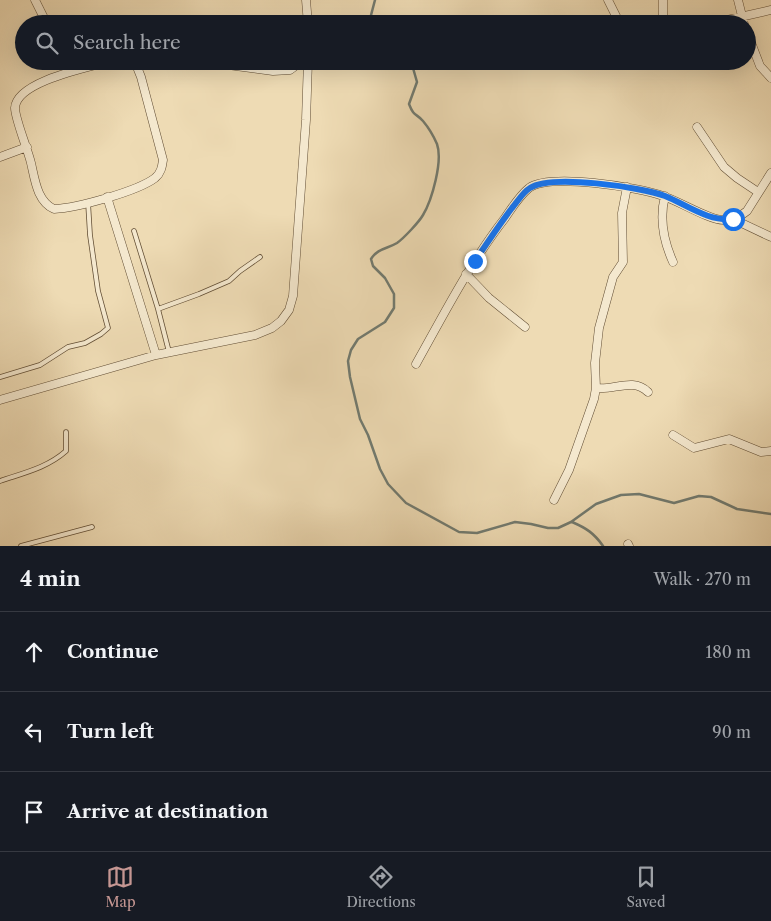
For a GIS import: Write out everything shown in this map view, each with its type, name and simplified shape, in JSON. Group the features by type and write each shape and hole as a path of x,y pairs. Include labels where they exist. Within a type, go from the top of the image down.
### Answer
{"street":[{"path":"35,0 43,15"},
{"path":"306,0 307,15"},
{"path":"608,0 616,15"},
{"path":"663,0 663,15"},
{"path":"738,0 742,15"},
{"path":"756,15 771,10"},
{"path":"756,56 760,66 771,78"},
{"path":"76,70 28,90 20,96 15,106 39,194 48,206 54,209 107,197 139,186 157,176 162,168 163,160 138,70"},
{"path":"266,70 290,70"},
{"path":"0,400 156,355 256,334 272,328 281,321 289,310 293,296 306,120 308,70"},
{"path":"697,127 724,167 758,192"},
{"path":"0,157 27,148"},
{"path":"416,364 466,274 499,224 531,187 541,184 565,182 592,182 627,187 665,196 715,219 722,220 742,216 771,173"},
{"path":"554,500 579,445 594,399 596,388 595,363 599,328 613,277 622,262 622,213 627,187"},
{"path":"665,196 662,206 662,219 666,246 674,262"},
{"path":"107,197 156,355"},
{"path":"733,219 771,237"},
{"path":"466,274 489,298 525,327"},
{"path":"596,388 604,389 626,384 644,388 648,392"},
{"path":"673,435 694,448 729,439 761,452 771,451"}],"lane":[{"path":"0,377 40,365 68,347 85,343 108,328 98,291 90,235 88,202"},
{"path":"134,231 169,352"},
{"path":"158,309 229,281 260,257"},
{"path":"0,481 57,460 66,451 66,432"},
{"path":"21,546 92,527"}],"waterway":[{"path":"371,15 375,0"},
{"path":"414,70 417,82 409,104 414,113 427,126 437,144 439,160 436,180 426,208 418,222 397,243 380,251 371,259 373,266 385,278 394,294 394,308 385,322 358,339 351,350 348,361 360,419 388,484 406,503 459,532 477,533 515,522 558,528 571,522 596,504 621,495 639,494 674,503 699,496 711,497 737,509 771,514"},
{"path":"572,522 589,531 603,546"}],"route":[{"path":"475,261 499,224 523,194 531,187 541,184 592,182 627,187 665,196 715,219 733,219"}]}
